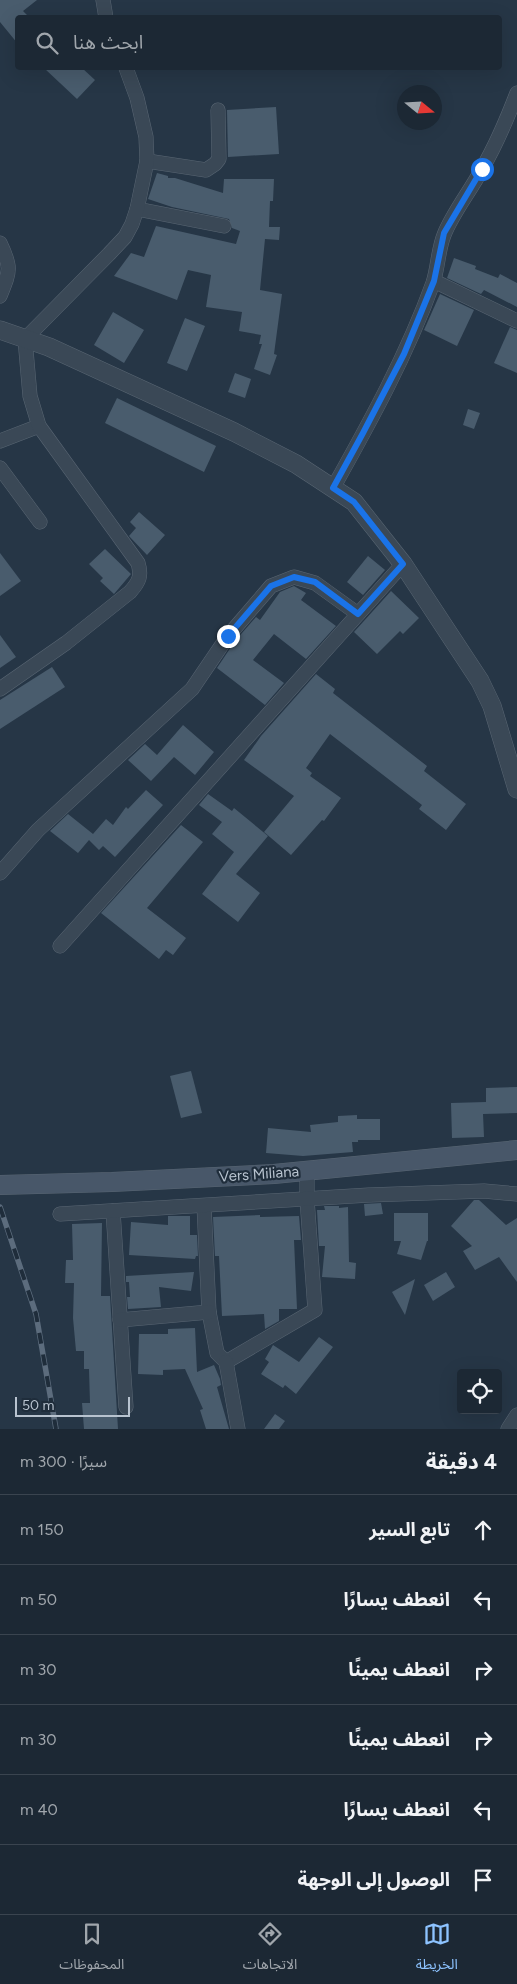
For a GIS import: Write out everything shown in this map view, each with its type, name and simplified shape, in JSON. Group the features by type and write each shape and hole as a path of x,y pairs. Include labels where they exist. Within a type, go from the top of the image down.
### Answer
{"main road":[{"name":"Vers Miliana","path":"0,1185 274,1174 517,1150"}],"street":[{"path":"103,0 106,15"},
{"path":"0,688 66,643 130,592 138,584 141,573 138,563 39,426 30,396 25,339 124,237 137,209 147,161 146,137 137,98 127,70"},
{"path":"333,488 404,354 434,281 444,233 490,155 517,93"},
{"path":"147,161 206,170 215,164 218,158 218,110"},
{"path":"137,209 224,226"},
{"path":"0,243 8,259 9,272 0,296"},
{"path":"434,281 517,321"},
{"path":"0,330 49,348 234,432 296,464 354,502 403,564 480,681 492,706 517,789"},
{"path":"0,441 39,426"},
{"path":"0,468 40,522"},
{"path":"60,946 403,564"},
{"path":"0,873 38,830 192,688 228,636 271,586 294,577 315,582 358,614"},
{"path":"226,1362 315,1310 307,1199 307,1171"},
{"path":"60,1214 307,1199 484,1191 517,1194"},
{"path":"204,1206 209,1312 217,1353 226,1362 238,1429"},
{"path":"113,1211 126,1407"},
{"path":"120,1320 209,1312"},
{"path":"508,1429 517,1415"}],"building":[{"path":"0,0 37,0 23,11 27,15 15,15 15,40 0,22"},
{"path":"46,70 84,70 95,80 77,99"},
{"path":"276,107 279,154 228,157 227,110"},
{"path":"157,173 168,176 168,178 175,178 223,193 224,179 274,179 273,201 270,201 269,227 280,227 279,240 265,239 260,290 282,294 274,354 277,355 270,375 254,369 262,344 259,344 261,335 239,331 242,312 206,307 211,275 188,270 177,300 114,276 131,253 144,257 156,226 236,244 240,231 232,228 229,219 172,207 148,199"},
{"path":"454,258 476,266 475,269 498,278 500,274 517,283 517,307 484,290 481,294 447,278"},
{"path":"440,294 474,310 457,346 424,330"},
{"path":"113,312 144,330 124,363 94,345"},
{"path":"185,318 205,326 187,371 167,363"},
{"path":"510,327 517,330 517,373 494,363"},
{"path":"235,373 251,379 245,398 228,392"},
{"path":"117,398 216,446 204,472 105,423"},
{"path":"468,409 480,413 474,429 463,425"},
{"path":"139,512 165,535 147,555 129,536 136,528 130,522"},
{"path":"105,549 131,574 114,594 100,581 103,578 89,564"},
{"path":"0,553 21,581 0,596"},
{"path":"368,556 385,570 363,595 347,582"},
{"path":"294,586 306,593 301,600 336,626 306,659 274,634 253,660 284,683 265,705 217,668 235,641 256,617 260,620 280,592"},
{"path":"391,591 419,618 403,634 400,631 377,654 354,632"},
{"path":"0,635 16,657 0,668"},
{"path":"52,667 65,687 0,729 0,700"},
{"path":"316,674 335,689 333,693 427,766 424,771 466,804 446,830 419,809 422,805 330,734 306,768 312,773 310,776 341,798 324,821 322,820 291,855 264,832 294,796 244,760 261,736"},
{"path":"183,725 214,752 195,775 174,757 151,781 128,760 145,744 157,755"},
{"path":"146,790 163,805 115,857 103,846 99,850 89,840 78,853 50,831 68,814 93,834 106,819 113,825 126,807 128,809"},
{"path":"208,794 232,811 234,808 268,836 236,874 260,893 238,922 202,894 234,852 212,834 222,822 199,805"},
{"path":"181,825 203,842 147,908 186,938 173,955 166,950 159,959 101,913"},
{"path":"191,1071 202,1113 181,1118 170,1076"},
{"path":"517,1087 517,1113 483,1114 484,1137 452,1138 451,1103 486,1102 486,1088"},
{"path":"357,1115 357,1119 380,1119 380,1140 358,1140 358,1142 352,1142 353,1152 303,1156 266,1153 268,1128 311,1132 310,1125 338,1122 338,1116"},
{"path":"474,1200 479,1200 506,1225 517,1218 517,1282 499,1257 475,1270 463,1251 472,1246 451,1226"},
{"path":"381,1203 383,1214 365,1216 364,1204"},
{"path":"324,1206 348,1207 349,1262 356,1263 355,1279 322,1277 325,1246 319,1246 317,1210 325,1210"},
{"path":"394,1213 428,1213 428,1241 421,1260 397,1254 401,1241 394,1241"},
{"path":"260,1215 260,1217 299,1216 301,1240 294,1240 297,1309 279,1309 279,1321 265,1329 264,1314 222,1316 219,1256 215,1256 213,1217"},
{"path":"168,1216 190,1216 190,1235 197,1235 198,1256 195,1259 129,1255 131,1222 168,1225"},
{"path":"102,1223 101,1296 110,1296 118,1429 84,1429 82,1403 90,1403 89,1369 84,1369 84,1351 76,1351 73,1318 74,1283 65,1283 66,1260 73,1260 72,1224"},
{"path":"194,1272 191,1291 159,1287 161,1307 128,1309 127,1297 130,1297 129,1282 126,1282 126,1276"},
{"path":"446,1272 455,1287 433,1301 424,1285"},
{"path":"415,1279 405,1315 392,1292"},
{"path":"195,1328 197,1372 214,1365 220,1379 221,1385 217,1387 229,1429 206,1429 200,1410 203,1409 185,1369 163,1370 163,1375 138,1374 139,1334 168,1334 168,1329"},
{"path":"319,1337 333,1347 296,1394 285,1385 283,1388 261,1374 269,1362 265,1359 273,1345 299,1362"},
{"path":"275,1414 285,1421 279,1429 264,1429"}],"railway":[{"path":"0,1207 36,1314 56,1429"}],"route":[{"path":"228,636 271,586 294,577 315,582 358,614 403,564 354,502 333,488 404,354 434,281 444,233 482,169"}]}
